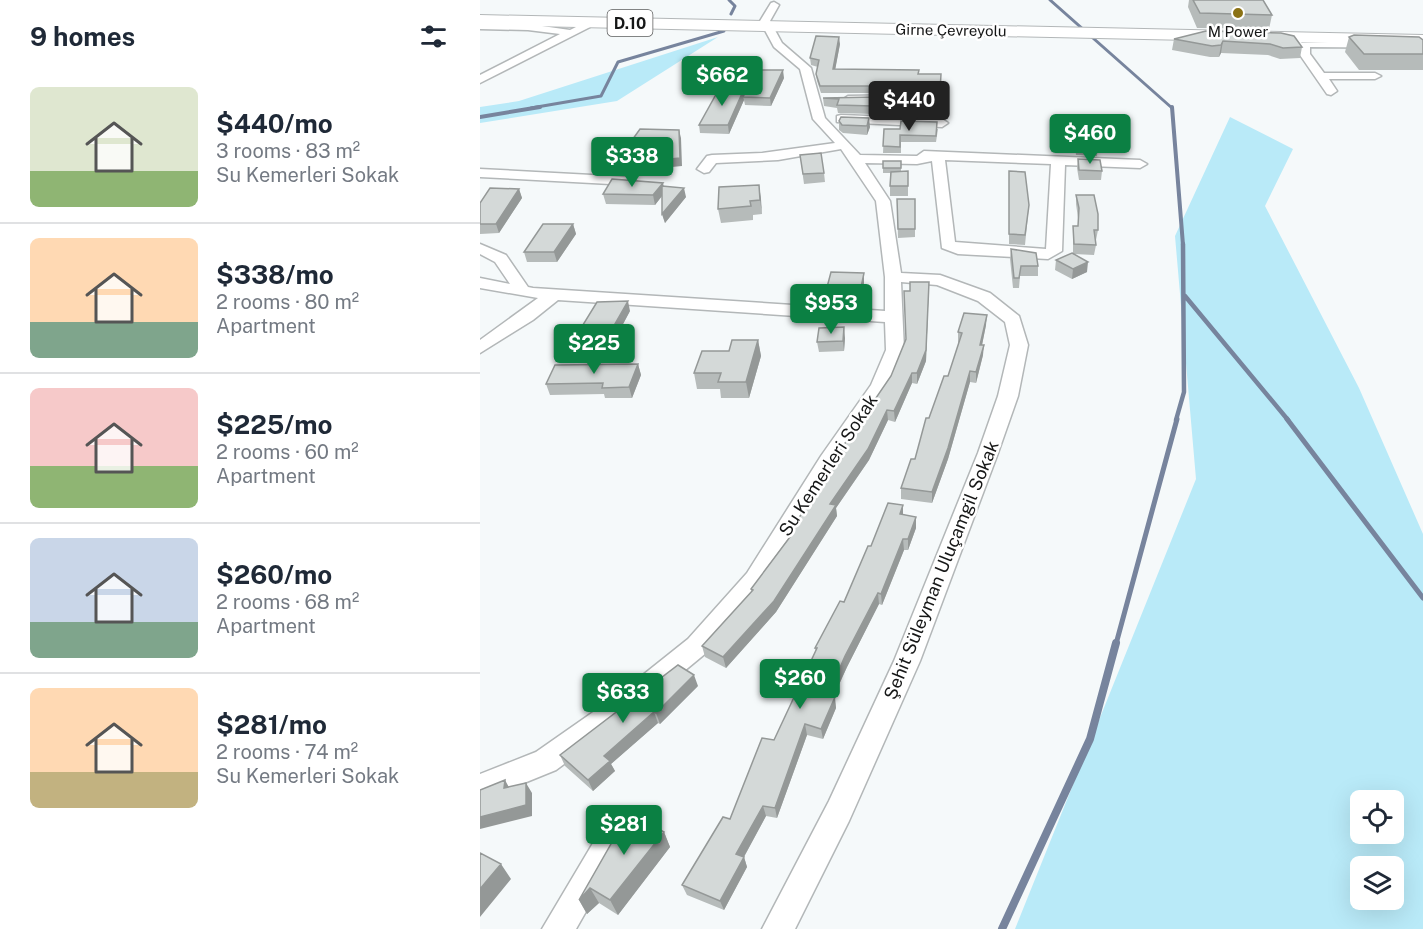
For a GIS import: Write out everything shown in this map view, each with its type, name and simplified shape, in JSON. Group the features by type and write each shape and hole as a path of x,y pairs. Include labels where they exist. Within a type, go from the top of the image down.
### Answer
{"highway":[{"name":"Girne Çevreyolu","path":"482,23 772,20 1058,30"},
{"name":"Girne Çevreyolu","path":"482,23 772,20 785,29 797,27 1423,35"},
{"name":"Girne Çevreyolu","path":"1109,31 1423,40"}],"street":[{"name":"Su Kemerleri Sokak","path":"480,788 546,761 628,702 688,653 730,612 755,579 828,461 880,385 895,350 894,277 884,201 850,152 805,68 772,20"},
{"path":"480,80 592,22"},
{"path":"482,23 572,33"},
{"path":"1292,37 1331,91"},
{"path":"1305,54 1305,45 1311,44 1423,45"},
{"path":"1320,76 1375,76"},
{"path":"824,105 917,99"},
{"path":"824,105 942,123"},
{"path":"704,169 712,159 773,158 850,152 917,160 938,156 1140,164"},
{"path":"938,156 948,244 958,249 1048,254 1054,251 1058,160"},
{"path":"480,173 629,181"},
{"path":"480,249 488,250 505,263 516,278 520,291"},
{"name":"Şehit Süleyman Uluçamgil Sokak","path":"778,929 839,811 907,661 988,453 1008,396 1019,345 1013,320 984,297 940,280 894,277"},
{"path":"480,283 553,295 896,316"},
{"path":"480,348 553,295"},
{"path":"558,929 610,843"}],"shaded area":[{"path":"718,37 617,101 480,123 480,107 519,101"},
{"path":"1230,117 1293,149 1265,206 1359,388 1423,534 1423,929 1015,929 1196,479 1175,236"}],"building":[{"path":"1193,0 1263,0 1272,15 1200,13"},
{"path":"1206,31 1281,33 1294,36 1302,47 1283,48 1270,44 1223,41 1221,45 1212,46 1174,39"},
{"path":"1354,35 1419,37 1423,40 1423,54 1364,54 1349,37"},
{"path":"816,36 839,37 833,69 919,70 918,74 941,74 939,109 903,108 905,98 917,98 925,92 918,86 820,86 816,74 819,60 810,58"},
{"path":"757,70 783,70 770,98 743,97"},
{"path":"719,89 744,89 728,125 699,125"},
{"path":"875,97 873,106 837,105 839,99 823,98"},
{"path":"841,117 869,118 867,126 842,125 839,121"},
{"path":"901,121 937,122 936,136 900,135 900,147 883,146 884,129 900,129"},
{"path":"640,129 679,130 680,158 619,164 629,150 625,150"},
{"path":"1076,135 1096,135 1098,147 1077,146"},
{"path":"821,153 824,173 803,174 800,155"},
{"path":"1078,159 1100,160 1102,171 1079,170"},
{"path":"883,161 901,161 901,168 883,168"},
{"path":"908,171 908,186 890,186 891,172"},
{"path":"1009,171 1025,172 1029,205 1025,235 1009,234"},
{"path":"612,179 663,183 653,195 603,194"},
{"path":"759,185 760,200 750,201 751,206 718,209 719,187"},
{"path":"662,186 684,188 662,214"},
{"path":"490,188 519,189 496,224 480,224 480,203"},
{"path":"1076,195 1094,195 1098,214 1098,230 1094,230 1096,245 1074,244 1073,226 1078,226 1079,208"},
{"path":"897,199 915,199 915,229 898,229"},
{"path":"543,224 573,224 554,252 524,252"},
{"path":"1011,249 1036,253 1038,266 1021,266 1019,278 1014,278"},
{"path":"1072,253 1088,262 1073,269 1056,260"},
{"path":"831,272 864,273 860,292 826,291"},
{"path":"910,282 929,282 926,350 917,373 912,373 894,411 887,410 868,449 830,504 836,505 774,601 723,657 702,646 753,590 751,589 793,533 789,532 818,490 816,489 837,455 891,376 906,339 904,291 910,291"},
{"path":"628,301 612,329 581,328 597,302"},
{"path":"964,313 987,315 980,345 984,345 976,372 970,371 948,448 932,492 901,488 911,459 915,459 926,418 929,418 944,376 948,376 962,333 958,332"},
{"path":"844,327 843,341 817,342 819,328"},
{"path":"732,340 758,340 746,382 718,382 721,373 694,373 702,351 729,351"},
{"path":"638,364 629,387 602,388 603,383 546,384 555,365"},
{"path":"888,503 903,505 900,514 916,517 908,539 903,539 881,594 878,593 845,656 828,695 835,697 821,729 805,724 775,808 763,806 736,854 744,857 720,901 682,885 723,817 730,819 762,738 774,740 817,648 815,648 840,601 844,602 868,546 871,546"},
{"path":"678,665 694,675 656,713 654,712 604,756 610,761 588,780 560,755"},
{"path":"505,780 504,788 526,783 526,805 480,817 480,790"},
{"path":"632,814 664,832 610,900 590,888 579,900 619,830"},
{"path":"480,853 501,864 480,889"}],"waterway":[{"path":"729,0 735,6 731,14"},
{"path":"1050,0 1172,108"},
{"path":"531,108 601,96 618,62 724,31 725,27"},
{"path":"480,117 540,107"},
{"path":"1172,107 1183,245"},
{"path":"1176,420 1184,392 1183,244"},
{"path":"1185,296 1288,420"},
{"path":"1116,644 1177,419"},
{"path":"1287,419 1423,598"},
{"path":"1002,929 1090,739 1116,643"}],"place":[{"name":"M Power","path":"1238,13"}]}
